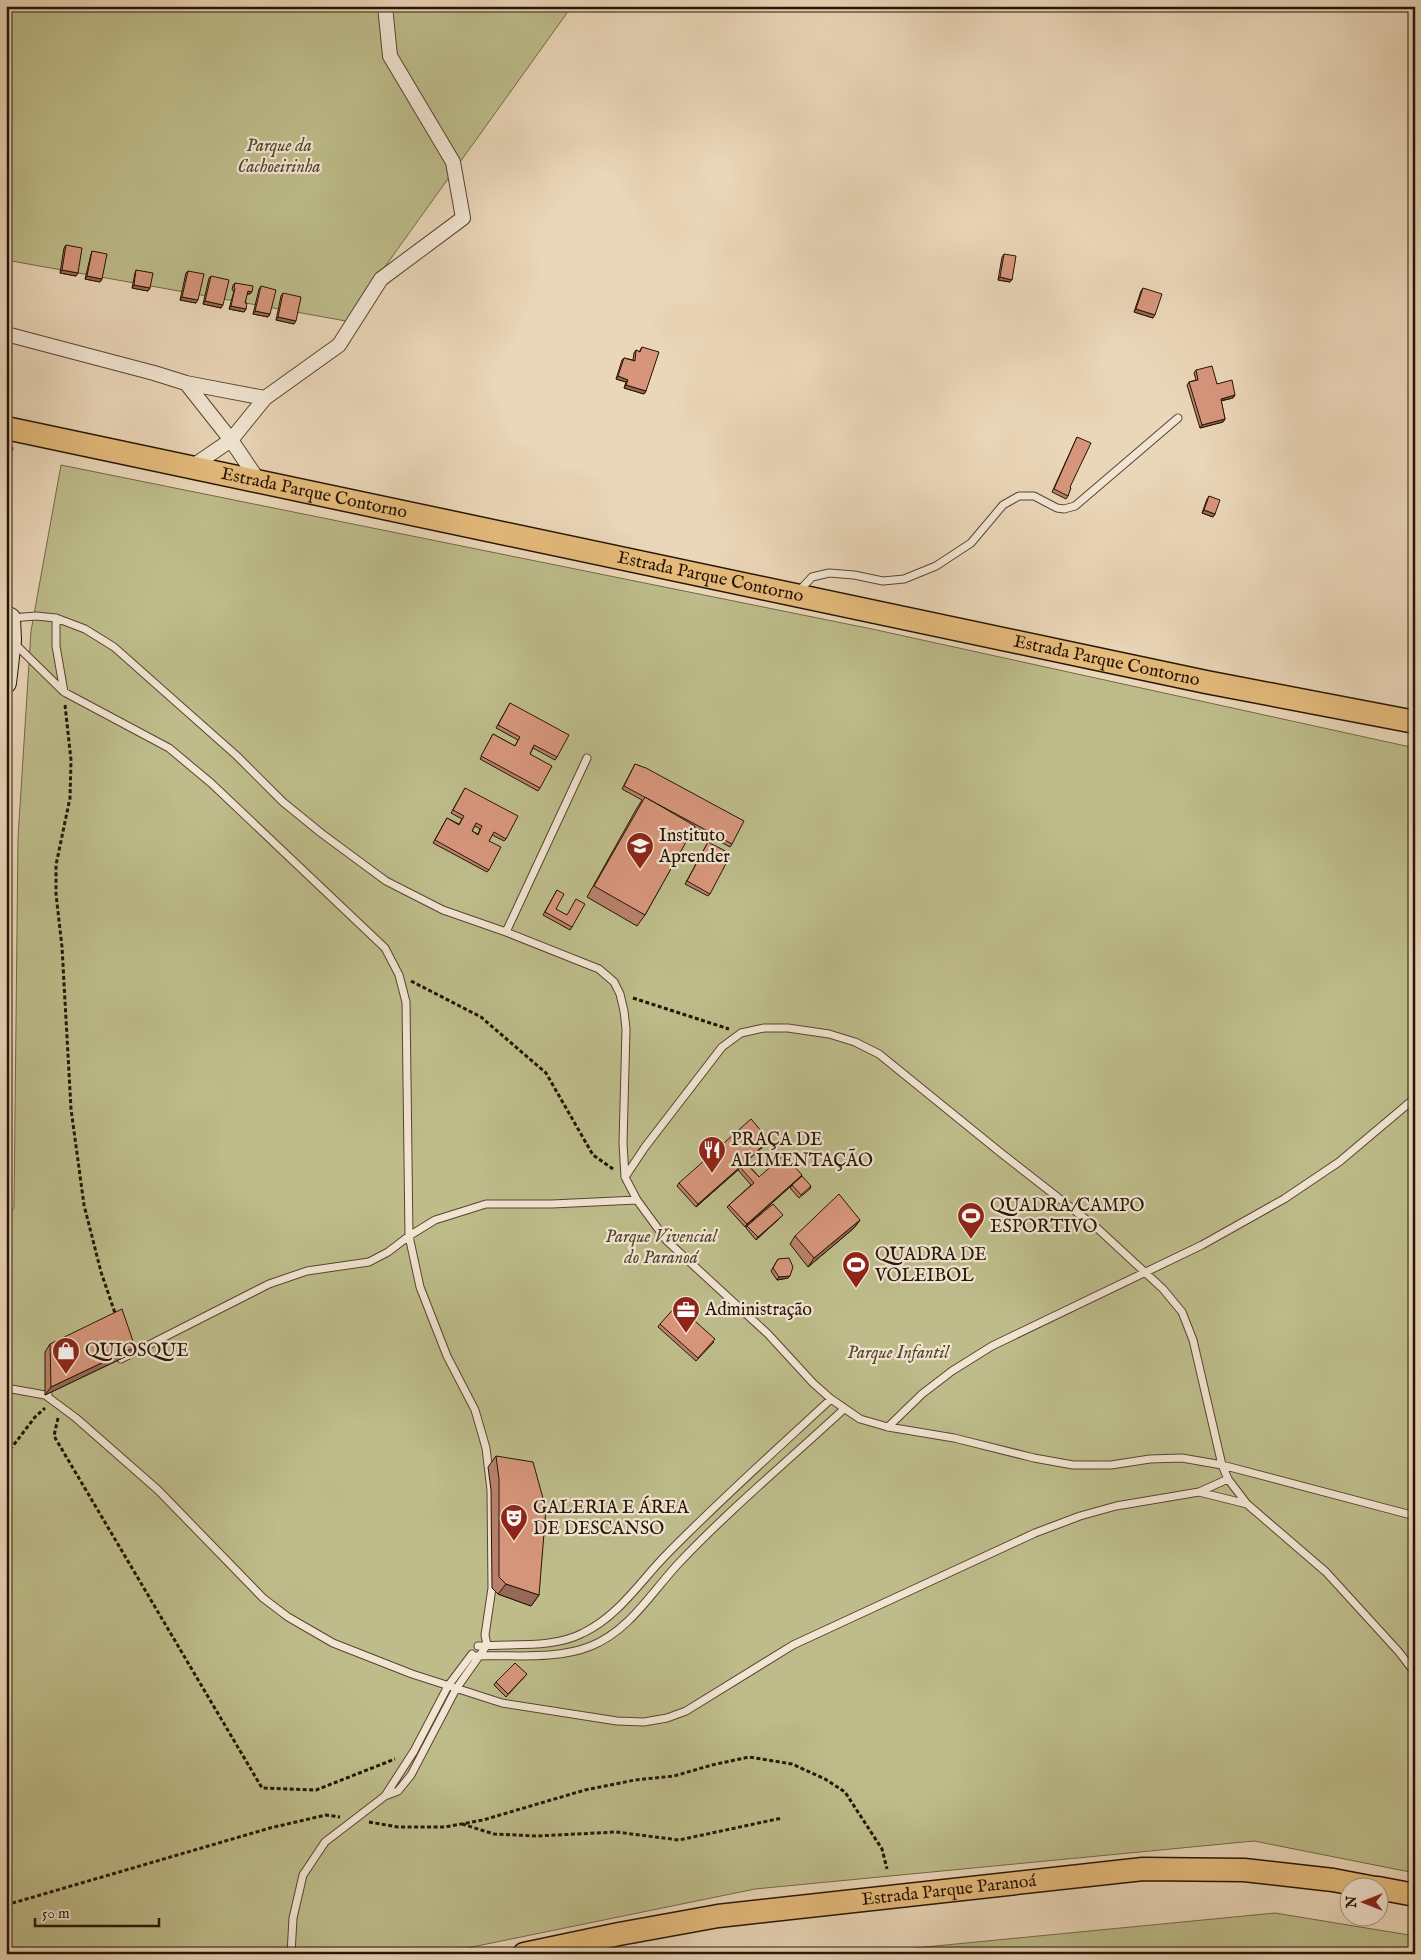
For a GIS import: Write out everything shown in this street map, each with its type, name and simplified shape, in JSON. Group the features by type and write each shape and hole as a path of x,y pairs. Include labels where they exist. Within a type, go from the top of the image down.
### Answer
{"main road":[{"name":"Estrada Parque Contorno","path":"10,429 1206,682 1415,722"},
{"name":"Estrada Parque Paranoá","path":"524,1954 718,1916 1143,1869 1244,1870 1338,1881"},
{"name":"Estrada Parque Paranoá","path":"1388,1890 1415,1895"}],"street":[{"path":"192,466 231,440 265,398 339,345 381,279 463,218 453,162 390,56 385,6"},
{"path":"6,334 186,383 265,398"},
{"path":"186,383 231,440 258,480"},
{"path":"6,683 11,640 8,617"}],"lane":[{"path":"795,594 812,577 830,574 854,575 883,581 904,579 936,566 971,543 1003,505 1019,496 1034,496 1057,508 1064,509 1075,506 1178,418"},
{"path":"8,617 36,616 56,618 85,628 114,647 237,756 283,802 321,833 386,880 443,910 506,932 599,969 614,982 620,994 626,1029 623,1143 625,1177 637,1200 667,1241 768,1334 830,1399 860,1419 888,1427 954,1438 1073,1466 1111,1466 1150,1459 1182,1458 1222,1465 1415,1516"},
{"path":"56,618 56,646 64,692"},
{"path":"11,640 64,692 169,748 211,783 385,948 400,975 406,1002 409,1236 420,1286 447,1356 476,1410 486,1448 491,1490 492,1588 485,1635 487,1645 456,1689 411,1775 398,1791 385,1796 325,1842 303,1875 293,1918 291,1954"},
{"path":"506,932 587,758"},
{"path":"625,1177 646,1146 722,1047 741,1034 764,1028 788,1028 829,1034 855,1042 879,1054 1000,1153 1096,1228 1164,1289 1182,1312 1193,1340 1222,1465 1228,1479 1247,1504 1326,1572 1399,1652 1415,1673"},
{"path":"888,1427 930,1388 952,1371 992,1346 1202,1245 1284,1199 1339,1162 1415,1098"},
{"path":"112,1363 269,1284 307,1271 368,1262 388,1252 435,1220 486,1204 552,1204 637,1200"},
{"path":"6,1388 45,1395 61,1407 158,1490 263,1598 288,1617 333,1643 456,1689 502,1703 580,1717 617,1721 644,1722 667,1718 686,1711 793,1645 1035,1534 1080,1516 1149,1499 1199,1492 1228,1479"},
{"path":"45,1395 53,1391"},
{"path":"478,1646 563,1640 582,1634 607,1619 630,1596 666,1554 830,1399"},
{"path":"470,1656 572,1652 592,1646 618,1630 642,1607 685,1558 844,1408"},
{"path":"1199,1492 1247,1504"},
{"path":"385,1796 414,1751 448,1686 485,1635"},
{"path":"528,1643 528,1655"}],"path":[{"path":"6,490 10,429"},
{"path":"64,692 71,760 70,798 56,865 56,894 62,947 71,1109 84,1205 101,1272 116,1317"},
{"path":"400,975 482,1017 546,1073 593,1155 625,1177"},
{"path":"620,994 741,1034"},
{"path":"6,1456 35,1417 52,1400"},
{"path":"61,1407 54,1436 262,1788 316,1790 414,1751"},
{"path":"6,1905 270,1828 326,1815 398,1827 444,1827 482,1820 585,1790 635,1780 674,1776 712,1764 749,1757 792,1764 824,1779 845,1792 882,1849 887,1869"},
{"path":"461,1824 494,1834 538,1836 616,1832 678,1840 782,1818"}],"green space":[{"name":"Parque da Cachoeirinha","path":"6,6 572,6 346,321 6,260"},
{"name":"Parque Vivencial do Paranoá","path":"61,465 872,629 1415,748 1415,1873 1254,1841 755,1889 438,1954 6,1954 6,1222 14,1207 18,838 31,631"},
{"path":"1275,1913 1338,1923 1338,1928 1366,1928 1415,1936 1415,1954 853,1954"}],"building":[{"path":"66,245 82,248 78,273 62,270"},
{"path":"92,251 107,254 102,279 87,276"},
{"path":"1004,254 1016,256 1012,280 1000,277"},
{"path":"136,270 153,273 150,288 134,285"},
{"path":"188,271 204,274 198,300 182,297"},
{"path":"211,276 229,280 223,305 205,301"},
{"path":"235,283 253,286 252,292 248,291 245,303 247,303 246,309 231,306"},
{"path":"261,286 276,290 270,314 255,311"},
{"path":"1143,288 1162,294 1155,315 1136,309"},
{"path":"283,293 301,297 296,321 278,317"},
{"path":"642,347 659,352 646,391 626,385 628,380 618,376 624,358 635,361 636,350 640,352"},
{"path":"1212,366 1217,384 1232,380 1235,395 1221,399 1225,419 1202,425 1189,382 1198,380 1196,370"},
{"path":"1077,437 1091,443 1070,487 1068,496 1054,489"},
{"path":"1209,496 1220,500 1215,514 1204,510"},
{"path":"510,703 569,735 557,757 534,745 530,754 552,766 540,788 481,756 493,734 515,746 520,737 498,725"},
{"path":"635,764 646,768 744,821 732,844 624,786"},
{"path":"465,788 518,816 506,839 494,832 489,841 501,847 489,870 435,840 447,818 459,825 464,816 453,810","holes":["476,823 482,826 478,835 472,831"]},
{"path":"645,797 695,826 645,915 594,886"},
{"path":"708,842 731,854 710,894 687,881"},
{"path":"557,890 564,894 556,909 567,915 576,899 585,904 572,927 545,912"},
{"name":"PRAÇA DE ALIMENTAÇÃO","path":"751,1119 769,1140 745,1162 759,1177 784,1155 802,1175 747,1224 729,1205 754,1183 740,1167 698,1204 679,1183"},
{"path":"802,1176 811,1186 801,1195 792,1185"},
{"path":"839,1194 860,1220 814,1258 795,1236"},
{"path":"773,1204 783,1215 758,1237 747,1226"},
{"path":"789,1258 793,1267 790,1276 779,1277 773,1268 778,1259"},
{"name":"Administração","path":"677,1305 715,1339 698,1358 660,1324"},
{"name":"QUIOSQUE","path":"122,1309 135,1347 51,1387 50,1344"},
{"name":"GALERIA E ÁREA DE DESCANSO","path":"496,1456 533,1462 546,1509 539,1595 506,1584 499,1577 499,1479"},
{"path":"515,1663 527,1674 508,1694 496,1682"}],"place":[{"name":"Instituto Aprender","path":"640,870"},
{"name":"PRAÇA DE ALIMENTAÇÃO","path":"712,1174"},
{"name":"QUADRA/CAMPO ESPORTIVO","path":"971,1240"},
{"name":"QUADRA DE VOLEIBOL","path":"856,1289"},
{"name":"Administração","path":"686,1334"},
{"name":"QUIOSQUE","path":"66,1375"},
{"name":"GALERIA E ÁREA DE DESCANSO","path":"514,1542"}],"park label":[{"name":"Parque Infantil","path":"898,1353"}]}
